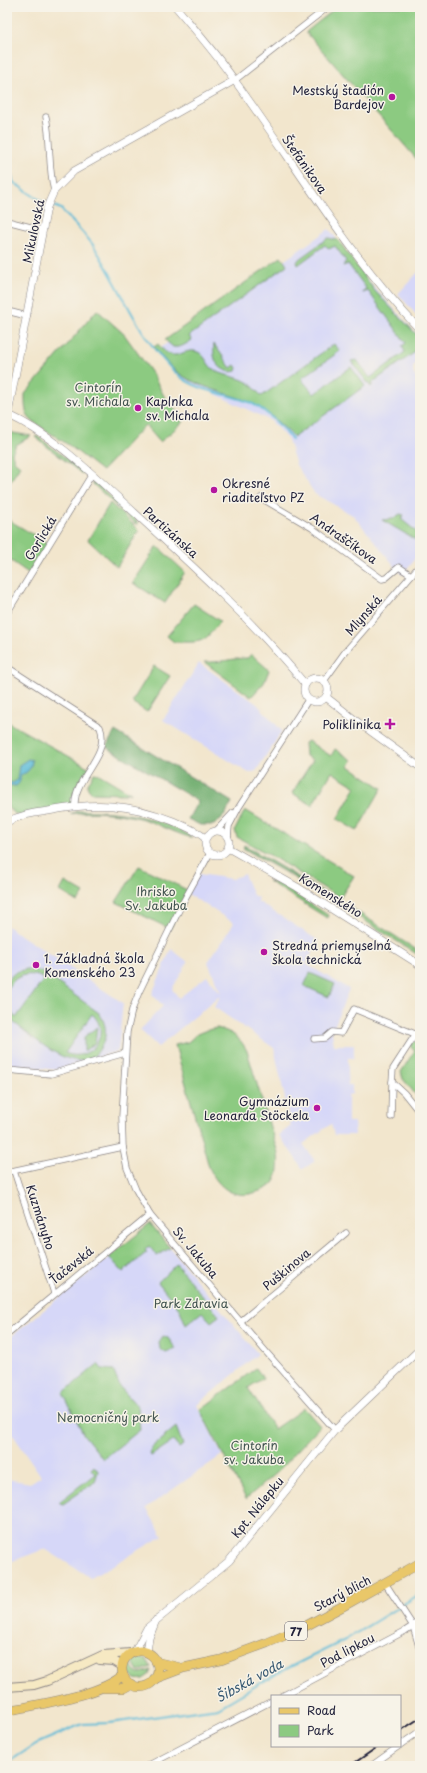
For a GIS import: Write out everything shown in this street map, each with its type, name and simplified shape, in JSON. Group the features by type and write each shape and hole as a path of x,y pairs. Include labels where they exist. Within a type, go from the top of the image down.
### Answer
{"main road":[{"name":"Starý blich","path":"154,1679 182,1668 221,1660 302,1628 420,1563"},
{"path":"7,1687 34,1685 47,1681 104,1655 133,1652 147,1652 156,1662 158,1668 154,1679"},
{"name":"77","path":"7,1711 102,1688 118,1680 123,1671 124,1661 133,1652"},
{"path":"94,1660 107,1659 119,1663 131,1684"},
{"name":"Starý blich","path":"156,1662 182,1668"},
{"name":"77","path":"102,1688 124,1688 131,1684 136,1686 146,1685 154,1679"}],"street":[{"name":"Štefánikova","path":"176,7 235,80 342,236 396,304 420,330"},
{"path":"235,80 328,7"},
{"name":"Mikulovská","path":"8,414 42,230 47,207 54,190 74,172 235,80"},
{"path":"46,117 50,174 54,190"},
{"path":"7,221 42,230"},
{"path":"7,311 27,316"},
{"name":"Partizánska","path":"8,414 62,447 92,474 200,574 276,650 305,684"},
{"name":"Gorlická","path":"7,613 92,474"},
{"name":"Andraščíkova","path":"261,498 312,528 382,579 386,578 399,567 411,575"},
{"name":"Mlynská","path":"324,681 345,652 420,565"},
{"path":"7,667 97,723 102,733 101,746 98,754 74,797 75,806"},
{"path":"314,678 324,681 328,690 324,700 316,702 308,700 304,692 305,684 314,678"},
{"path":"326,697 420,768"},
{"path":"239,807 217,830 210,832 206,838 205,848 210,853 217,855 221,854 228,848 229,826 239,807 308,700"},
{"path":"7,822 18,816 75,806 116,806 143,810 180,824 206,838"},
{"path":"217,830 228,837"},
{"name":"Komenského","path":"228,848 290,883 420,965"},
{"name":"Sv. Jakuba","path":"210,853 182,904 139,992 132,1010 127,1032 125,1053 122,1117 123,1147 127,1168 150,1214 335,1430"},
{"path":"314,1039 325,1038 332,1032 341,1033 354,1010 418,1036 393,1069 391,1117"},
{"path":"7,1070 51,1074 125,1053"},
{"path":"392,1082 404,1092 420,1113"},
{"name":"Kuzmányho","path":"7,1172 123,1147"},
{"name":"Kuzmányho","path":"14,1171 54,1293"},
{"name":"Ťačevská","path":"7,1334 150,1214"},
{"name":"Puškinova","path":"241,1321 346,1233"},
{"name":"Kpt. Nálepku","path":"133,1652 147,1628 229,1561 335,1430 420,1350"},
{"path":"385,1583 413,1626 420,1650"},
{"path":"147,1652 149,1638 156,1620"},
{"name":"Pod lipkou","path":"284,1695 420,1621"},
{"path":"147,1766 271,1702"},
{"path":"401,1745 420,1731"},
{"path":"371,1766 399,1747"}],"shaded area":[{"path":"329,229 373,286 420,337 420,360 413,366 413,373 420,383 420,552 402,575 354,516 315,494 296,465 288,440 271,421 180,377 156,351"},
{"path":"420,270 420,319 398,294"},
{"path":"199,663 257,704 282,731 256,771 249,773 163,720"},
{"path":"199,874 232,879 244,874 253,895 258,898 257,901 319,941 306,964 349,989 332,1032 334,1045 354,1045 354,1058 348,1058 348,1085 352,1085 352,1094 348,1095 348,1122 354,1122 355,1135 334,1135 331,1124 303,1144 315,1161 303,1169 279,1135 291,1126 274,1048 214,1007 221,995 158,1047 140,1030 163,1006 152,994 171,949 188,962 172,989 179,998 207,976 221,993 208,962 234,923 188,894"},
{"name":"1. Základná škola Komenského 23","path":"7,926 123,1003 118,1051 57,1070 7,1064"},
{"path":"150,1224 258,1354 197,1405 222,1455 146,1508 163,1536 91,1578 45,1549 7,1563 7,1479 30,1483 41,1476 7,1426 7,1340"}],"green space":[{"name":"Mestský štadión Bardejov","path":"337,7 420,7 420,163 306,32"},
{"path":"328,238 338,240 375,291 420,338 420,349 373,382 371,387 351,361 357,360 370,378 405,352 402,346 406,343 368,291 363,293 366,288 348,264 343,266 346,261 335,246 329,249 325,245 298,265 297,262 299,259"},
{"path":"281,257 287,265 189,336 192,340 178,347 173,347 165,340"},
{"name":"Cintorín sv. Michala","path":"97,310 124,334 152,373 164,396 182,418 182,423 160,442 145,425 102,471 70,446 32,421 26,412 25,401 25,394"},
{"path":"158,344 164,351 174,355 188,351 198,352 216,371 249,383 262,396 334,344 340,351 302,378 303,381 314,394 351,367 365,386 294,437 270,415 254,404 194,382 178,373 154,347"},
{"path":"214,344 231,368 235,365 237,368 236,371 227,371 219,366 214,356"},
{"path":"7,432 31,436 16,445 12,453 14,461 20,466 7,487"},
{"path":"37,436 83,471 82,474 35,437"},
{"path":"94,482 135,518 138,523 137,525 92,483"},
{"path":"110,503 139,530 117,567 88,540"},
{"path":"400,514 404,515 401,519 418,533 420,531 420,534 416,540 382,520 393,519"},
{"path":"7,519 49,544 31,575 7,558"},
{"path":"157,546 185,572 165,603 133,583"},
{"path":"194,604 220,621 210,634 201,640 196,642 174,642 167,636"},
{"path":"251,654 269,670 264,683 251,697 204,662 248,658"},
{"path":"154,666 170,676 147,712 133,703 133,700"},
{"path":"7,722 90,768 79,786 75,806 18,816 7,807"},
{"path":"115,731 232,802 225,815 214,825 200,825 188,819 198,801 106,747"},
{"path":"308,741 331,756 335,749 352,760 349,766 382,788 357,831 337,819 356,787 332,772 312,805 292,793 313,760 306,756 305,743"},
{"path":"94,773 99,774 131,794 126,792 126,794 92,793 87,786"},
{"path":"245,810 354,876 340,898 237,837 235,830"},
{"path":"77,811 102,811 138,816 173,827 192,837 183,835 143,819 126,815 97,812 70,814"},
{"path":"244,845 339,901 336,902 243,848"},
{"name":"Ihrisko Sv. Jakuba","path":"139,866 189,891 170,929 116,902"},
{"path":"268,881 281,885 328,915 327,918"},
{"path":"65,882 84,893 78,902 60,891"},
{"path":"345,904 420,952 420,956 345,908"},
{"path":"27,969 43,972 99,1013 105,1025 106,1033 102,1045 93,1056 83,1060 71,1059 58,1054 33,1038 7,1016 7,1005 16,1018 44,979 33,975 22,976 13,981 7,991 8,979 16,972","holes":["92,1014 98,1022 100,1030 99,1038 96,1045 90,1051 83,1054 74,1055 65,1053"]},
{"path":"310,973 335,984 329,997 304,986"},
{"path":"97,1027 95,1043 84,1051 84,1037"},
{"path":"217,1028 227,1031 235,1036 247,1051 278,1153 277,1173 273,1183 264,1190 249,1194 234,1193 222,1186 217,1181 209,1167 175,1045 188,1042 197,1034"},
{"path":"413,1041 420,1043 420,1100 403,1079 401,1072 415,1050 410,1046"},
{"path":"150,1224 170,1248 157,1256 149,1246 145,1250 147,1252 123,1272 109,1257"},
{"name":"Park Zdravia","path":"176,1264 219,1316 211,1322 202,1312 186,1325 180,1310 158,1282"},
{"path":"163,1336 168,1338 176,1349 166,1353 160,1349 159,1342"},
{"name":"Nemocničný park","path":"98,1364 102,1369 113,1370 120,1387 138,1407 140,1430 103,1459 84,1435 63,1393"},
{"name":"Cintorín sv. Jakuba","path":"256,1368 263,1378 248,1388 274,1429 304,1408 320,1426 279,1470 246,1499 200,1410"},
{"path":"176,1427 183,1445 179,1448 173,1441 151,1456 149,1454 153,1446"},
{"path":"94,1466 98,1471 95,1482 63,1504 60,1503 59,1502 95,1474 91,1469"},
{"path":"137,1658 146,1659 151,1667 138,1672 132,1660"},
{"path":"131,1663 134,1671 138,1674 151,1670 149,1675 143,1679 132,1678 128,1667"}],"water":[{"path":"28,759 32,760 29,770 20,775 18,784 16,786 7,785 7,782 13,783 17,780 19,765"}],"waterway":[{"path":"7,156 13,182 42,201"},
{"path":"54,206 61,209 91,243 105,264 143,332 165,362 178,375 203,389 242,400 257,406 273,419 292,439"},
{"name":"Šibská voda","path":"7,1763 36,1744 82,1724 110,1723 218,1708 278,1673 345,1640 420,1594"}],"railway":[{"path":"401,1730 420,1718"},
{"path":"350,1766 378,1747"}],"place":[{"name":"Mestský štadión Bardejov","path":"392,97"},
{"name":"Kaplnka sv. Michala","path":"138,408"},
{"name":"Okresné riaditeľstvo PZ","path":"214,490"},
{"name":"Poliklinika","path":"390,724"},
{"name":"Stredná priemyselná škola technická","path":"264,952"},
{"name":"1. Základná škola Komenského 23","path":"36,965"},
{"name":"Gymnázium Leonarda Stöckela","path":"317,1108"}]}
